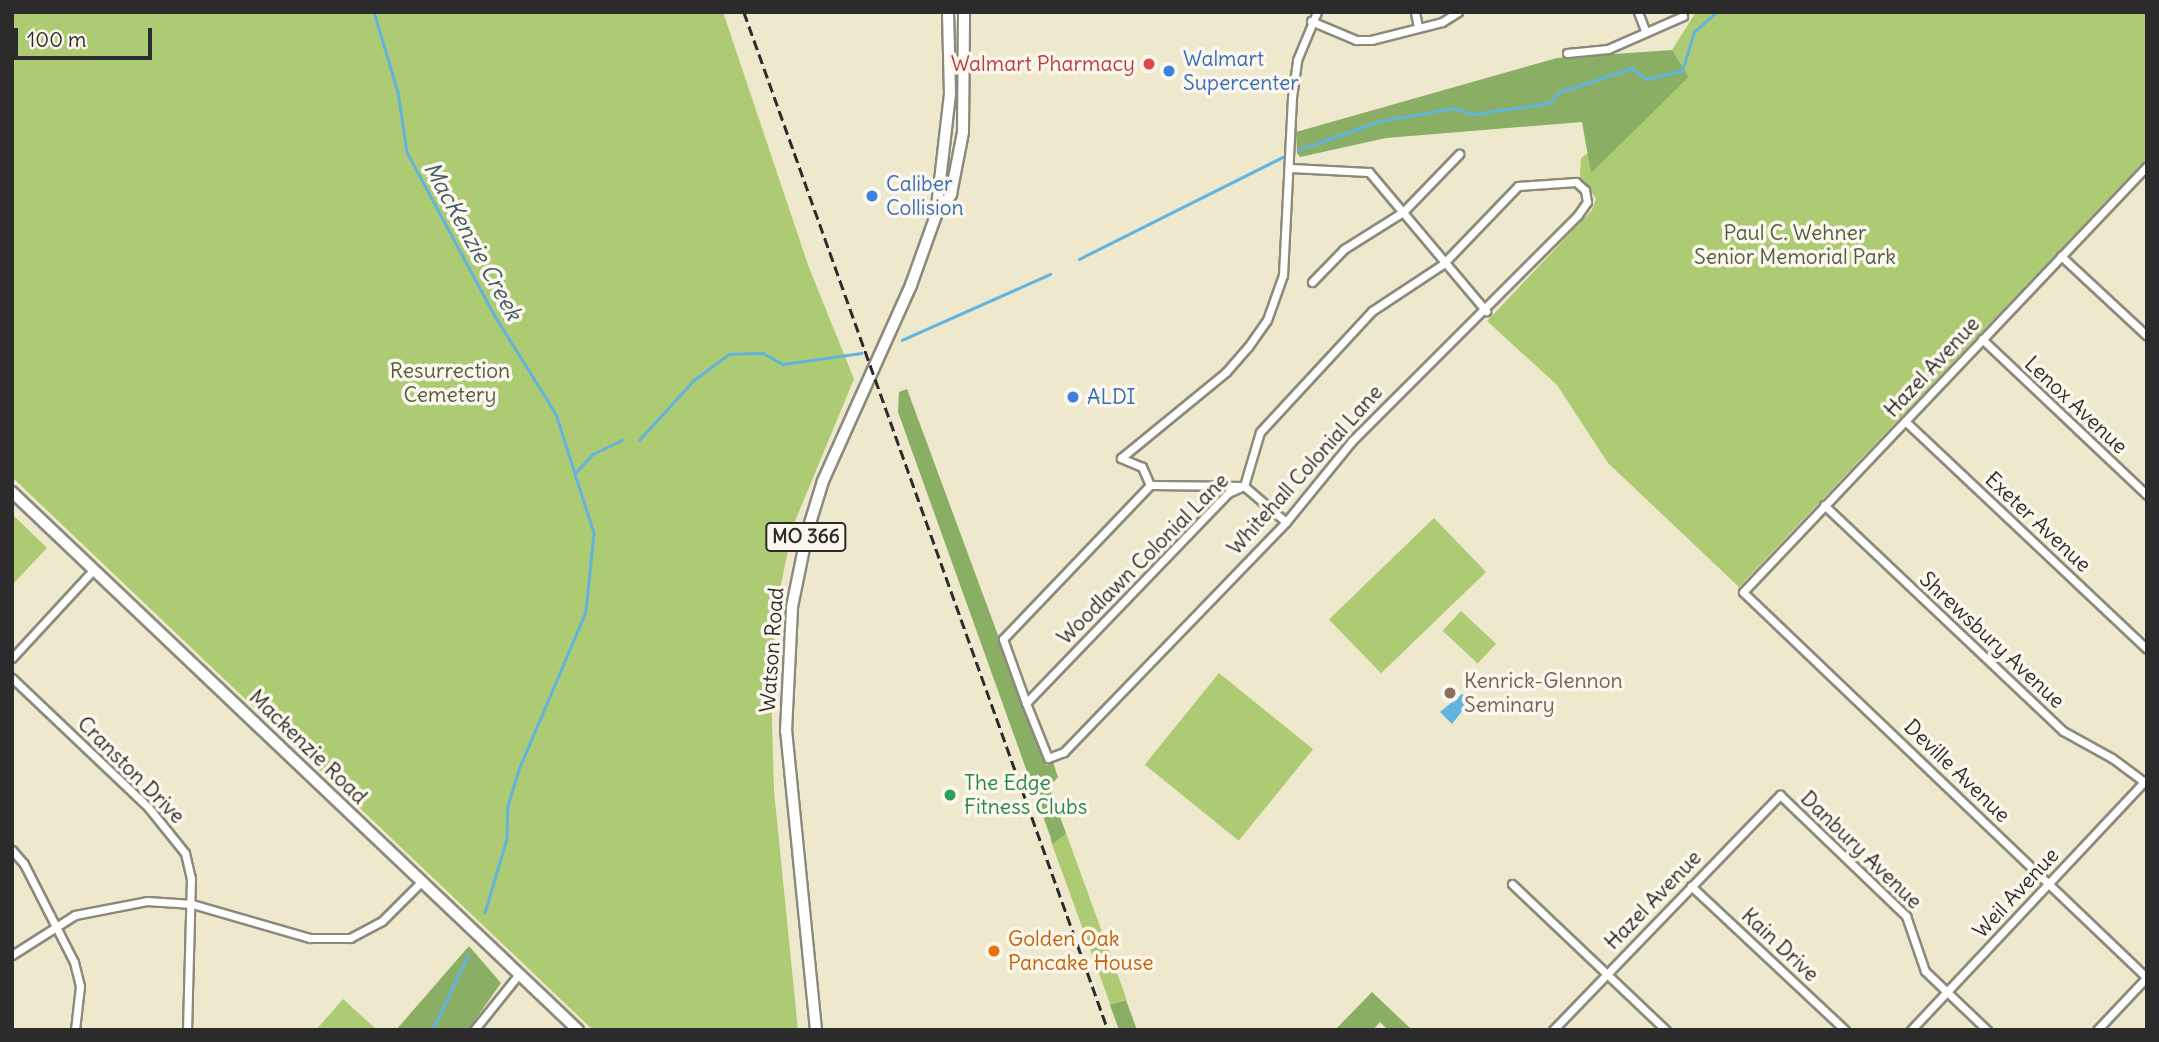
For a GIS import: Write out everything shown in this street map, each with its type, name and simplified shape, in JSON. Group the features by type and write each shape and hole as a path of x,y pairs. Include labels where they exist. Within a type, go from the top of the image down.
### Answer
{"main road":[{"name":"Watson Road","path":"816,1030 786,731 792,607 807,533 823,481 911,285 936,215 950,94 948,12"},
{"name":"Watson Road","path":"936,215 951,194 963,132 964,12"},
{"name":"Mackenzie Road","path":"12,492 578,1030"}],"street":[{"path":"1150,485 1142,467 1121,458 1226,372 1267,320 1283,275 1297,60 1317,12"},
{"path":"1415,12 1418,28"},
{"path":"1311,21 1356,40 1418,28 1458,12"},
{"path":"1637,12 1645,30"},
{"path":"1567,53 1608,49 1645,30 1682,16"},
{"path":"1312,282 1344,249 1403,212 1459,153"},
{"name":"Hazel Avenue","path":"1743,592 2147,166"},
{"path":"1290,168 1369,172 1443,264 1486,311"},
{"path":"2140,174 2147,180"},
{"name":"Woodlawn Colonial Lane","path":"1026,703 1228,493 1244,486 1260,432 1372,311 1443,264 1518,186 1576,182 1585,190 1587,202"},
{"name":"Whitehall Colonial Lane","path":"1026,703 1048,758 1064,752 1286,522 1352,441 1424,366 1486,311 1587,202"},
{"path":"2061,256 2147,336"},
{"name":"Lenox Avenue","path":"1982,340 2147,495"},
{"name":"Exeter Avenue","path":"1905,421 2147,649"},
{"path":"1026,703 1003,639 1150,485 1244,486 1286,522"},
{"name":"Shrewsbury Avenue","path":"1824,505 2063,732 2112,758 2146,782"},
{"path":"12,658 93,569"},
{"name":"Deville Avenue","path":"1743,592 2146,977"},
{"name":"Cranston Drive","path":"12,678 172,832 188,865 192,904 187,1030"},
{"name":"Weil Avenue","path":"1911,1030 2146,782"},
{"name":"Hazel Avenue","path":"1553,1030 1780,795"},
{"name":"Danbury Avenue","path":"1780,795 1906,916 1914,929 1921,963 1987,1030"},
{"path":"12,850 56,923 80,986 75,1030"},
{"path":"12,955 56,923 113,905 147,901 192,904 331,941 371,928 422,881"},
{"path":"1512,884 1666,1030"},
{"name":"Kain Drive","path":"1691,886 1845,1030"},
{"path":"474,1030 519,974"},
{"path":"2097,1030 2146,977"}],"green space":[{"name":"Resurrection Cemetery","path":"12,12 723,12 808,265 854,379 793,526 776,609 771,687 774,791 798,1030 593,1030 12,477"},
{"name":"Paul C. Wehner Senior Memorial Park","path":"1696,12 2147,12 2147,158 1739,587 1608,463 1557,385 1487,321 1592,210 1596,199 1580,176 1581,158 1588,153 1591,172 1689,77 1672,50"},
{"path":"1672,50 1689,77 1591,173 1582,122 1386,138 1300,157 1297,153 1296,132 1557,58"},
{"path":"907,389 1046,765 1053,762 1058,777 1049,787 1066,833 1053,844 898,412 899,392"},
{"path":"12,514 47,548 12,585"},
{"path":"1434,518 1486,572 1381,673 1329,619"},
{"path":"1461,611 1496,644 1478,663 1443,631"},
{"path":"1219,673 1313,749 1239,841 1145,765"},
{"path":"1066,833 1127,999 1111,1005 1050,839"},
{"path":"469,946 501,983 468,1030 396,1030"},
{"path":"1372,992 1412,1030 1388,1030 1380,1022 1373,1030 1335,1030"},
{"path":"343,999 377,1030 316,1030"},
{"path":"1126,1000 1137,1030 1119,1030 1110,1005"}],"water":[{"path":"1462,694 1470,701 1452,724 1440,712"}],"waterway":[{"name":"MacKenzie Creek","path":"374,12 398,92 407,152 495,316 556,414 594,533 586,612 519,770 508,806 507,839 485,913"},
{"path":"1298,150 1380,121 1454,108 1474,114 1550,103 1559,92 1632,68 1646,79 1682,71 1694,32 1716,12"},
{"path":"1079,259 1283,157"},
{"path":"902,340 1050,274"},
{"path":"639,440 694,380 729,354 763,353 783,364 861,353"},
{"path":"576,472 593,454 622,440"},
{"name":"MacKenzie Creek","path":"432,1030 468,955"}],"railway":[{"path":"744,12 1108,1030"}],"place":[{"name":"Walmart Pharmacy","path":"1149,64"},
{"name":"Walmart Supercenter","path":"1169,71"},
{"name":"Caliber Collision","path":"872,196"},
{"name":"ALDI","path":"1073,397"},
{"name":"Kenrick-Glennon Seminary","path":"1450,693"},
{"name":"The Edge Fitness Clubs","path":"950,795"},
{"name":"Golden Oak Pancake House","path":"994,951"}]}
